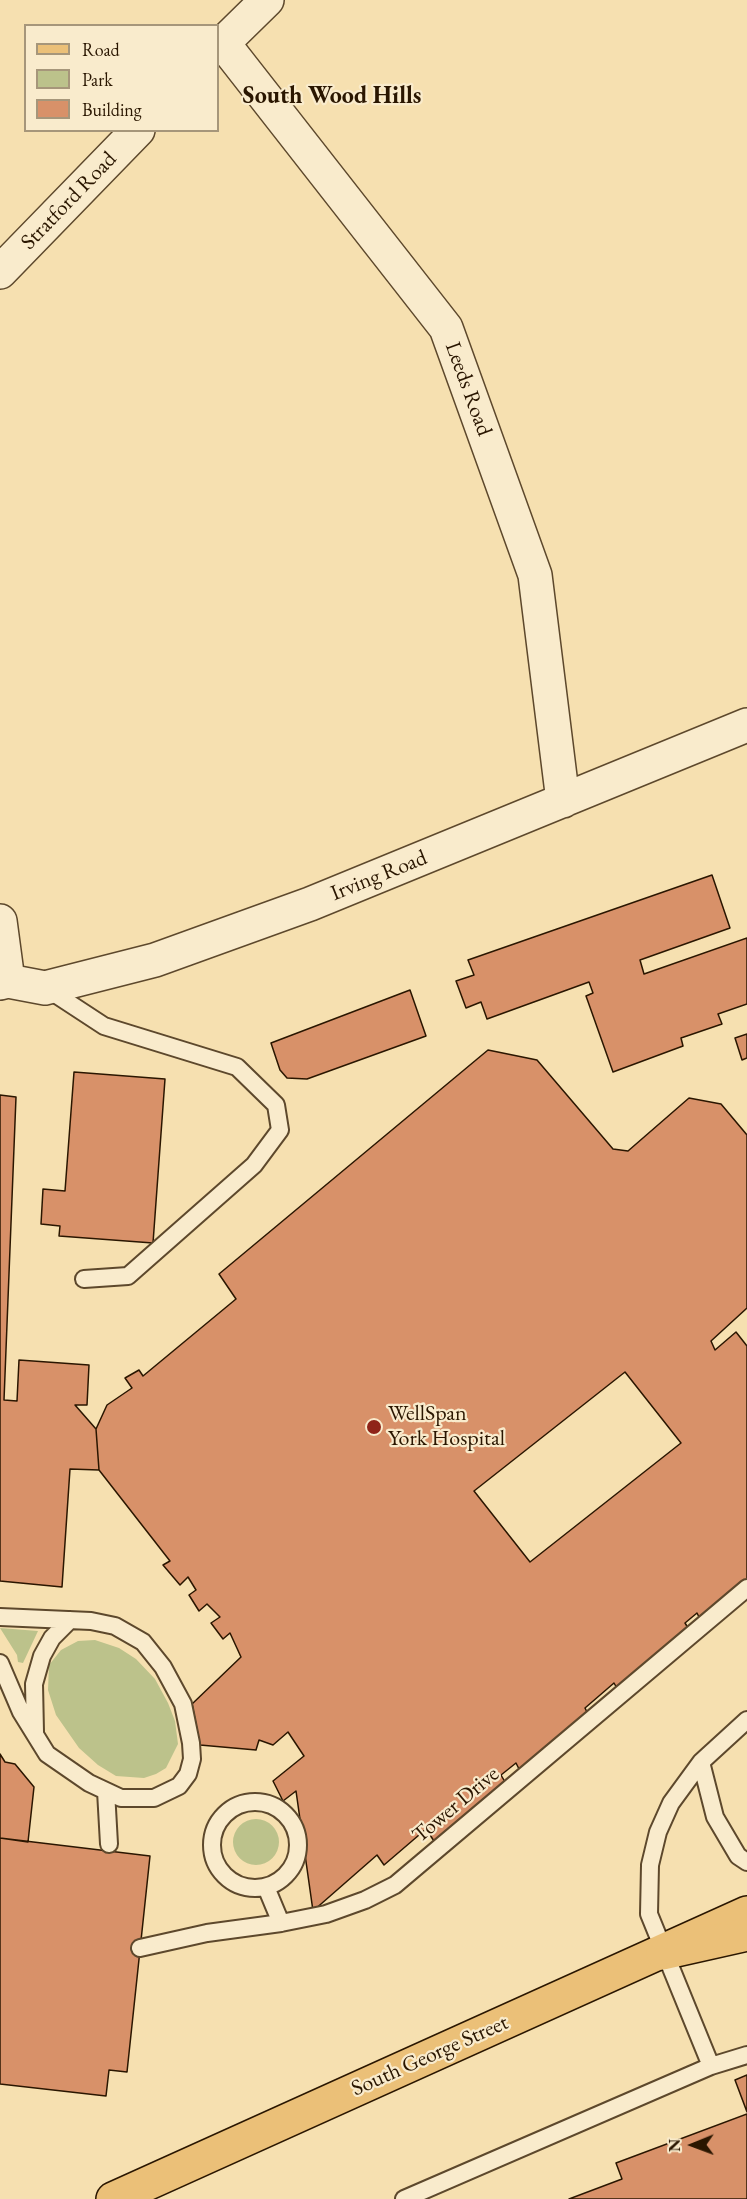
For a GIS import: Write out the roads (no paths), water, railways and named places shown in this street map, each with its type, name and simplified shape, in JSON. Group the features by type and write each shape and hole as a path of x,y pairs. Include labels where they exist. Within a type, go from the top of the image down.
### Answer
{"main road":[{"name":"South George Street","path":"132,2195 747,1913"},
{"path":"663,1953 747,1935"}],"street":[{"path":"220,46 267,0"},
{"name":"Leeds Road","path":"220,46 446,328 535,574 563,801"},
{"name":"Stratford Road","path":"0,272 136,132"},
{"name":"Irving Road","path":"4,982 45,987 155,960 310,904 747,724"},
{"path":"0,921 4,982"}],"lane":[{"path":"45,987 104,1026 237,1067 276,1105 280,1130 254,1165 128,1276 84,1279"},
{"name":"Tower Drive","path":"140,1948 207,1933 326,1914 365,1900 395,1885 747,1588"},
{"path":"0,1617 92,1621 115,1626 143,1642 168,1676 183,1704 189,1727 192,1759 188,1774 179,1786 154,1798 121,1798 62,1766 47,1754 21,1712 0,1663"},
{"path":"34,1732 34,1684 42,1656 52,1638 70,1620"},
{"path":"711,2066 649,1914 650,1865 658,1832 670,1803 702,1762 747,1720"},
{"path":"702,1762 715,1817 738,1856 747,1862"},
{"path":"105,1791 109,1844"},
{"path":"258,1802 273,1806 285,1814 296,1834 296,1856 291,1870 280,1881 266,1887 246,1887 228,1880 213,1857 214,1830 231,1809 243,1804 258,1802"},
{"path":"266,1887 281,1923"},
{"path":"404,2199 711,2066 747,2055"}],"place":[{"name":"WellSpan York Hospital","path":"374,1427"}],"district":[{"name":"South Wood Hills","path":"332,96"}]}
